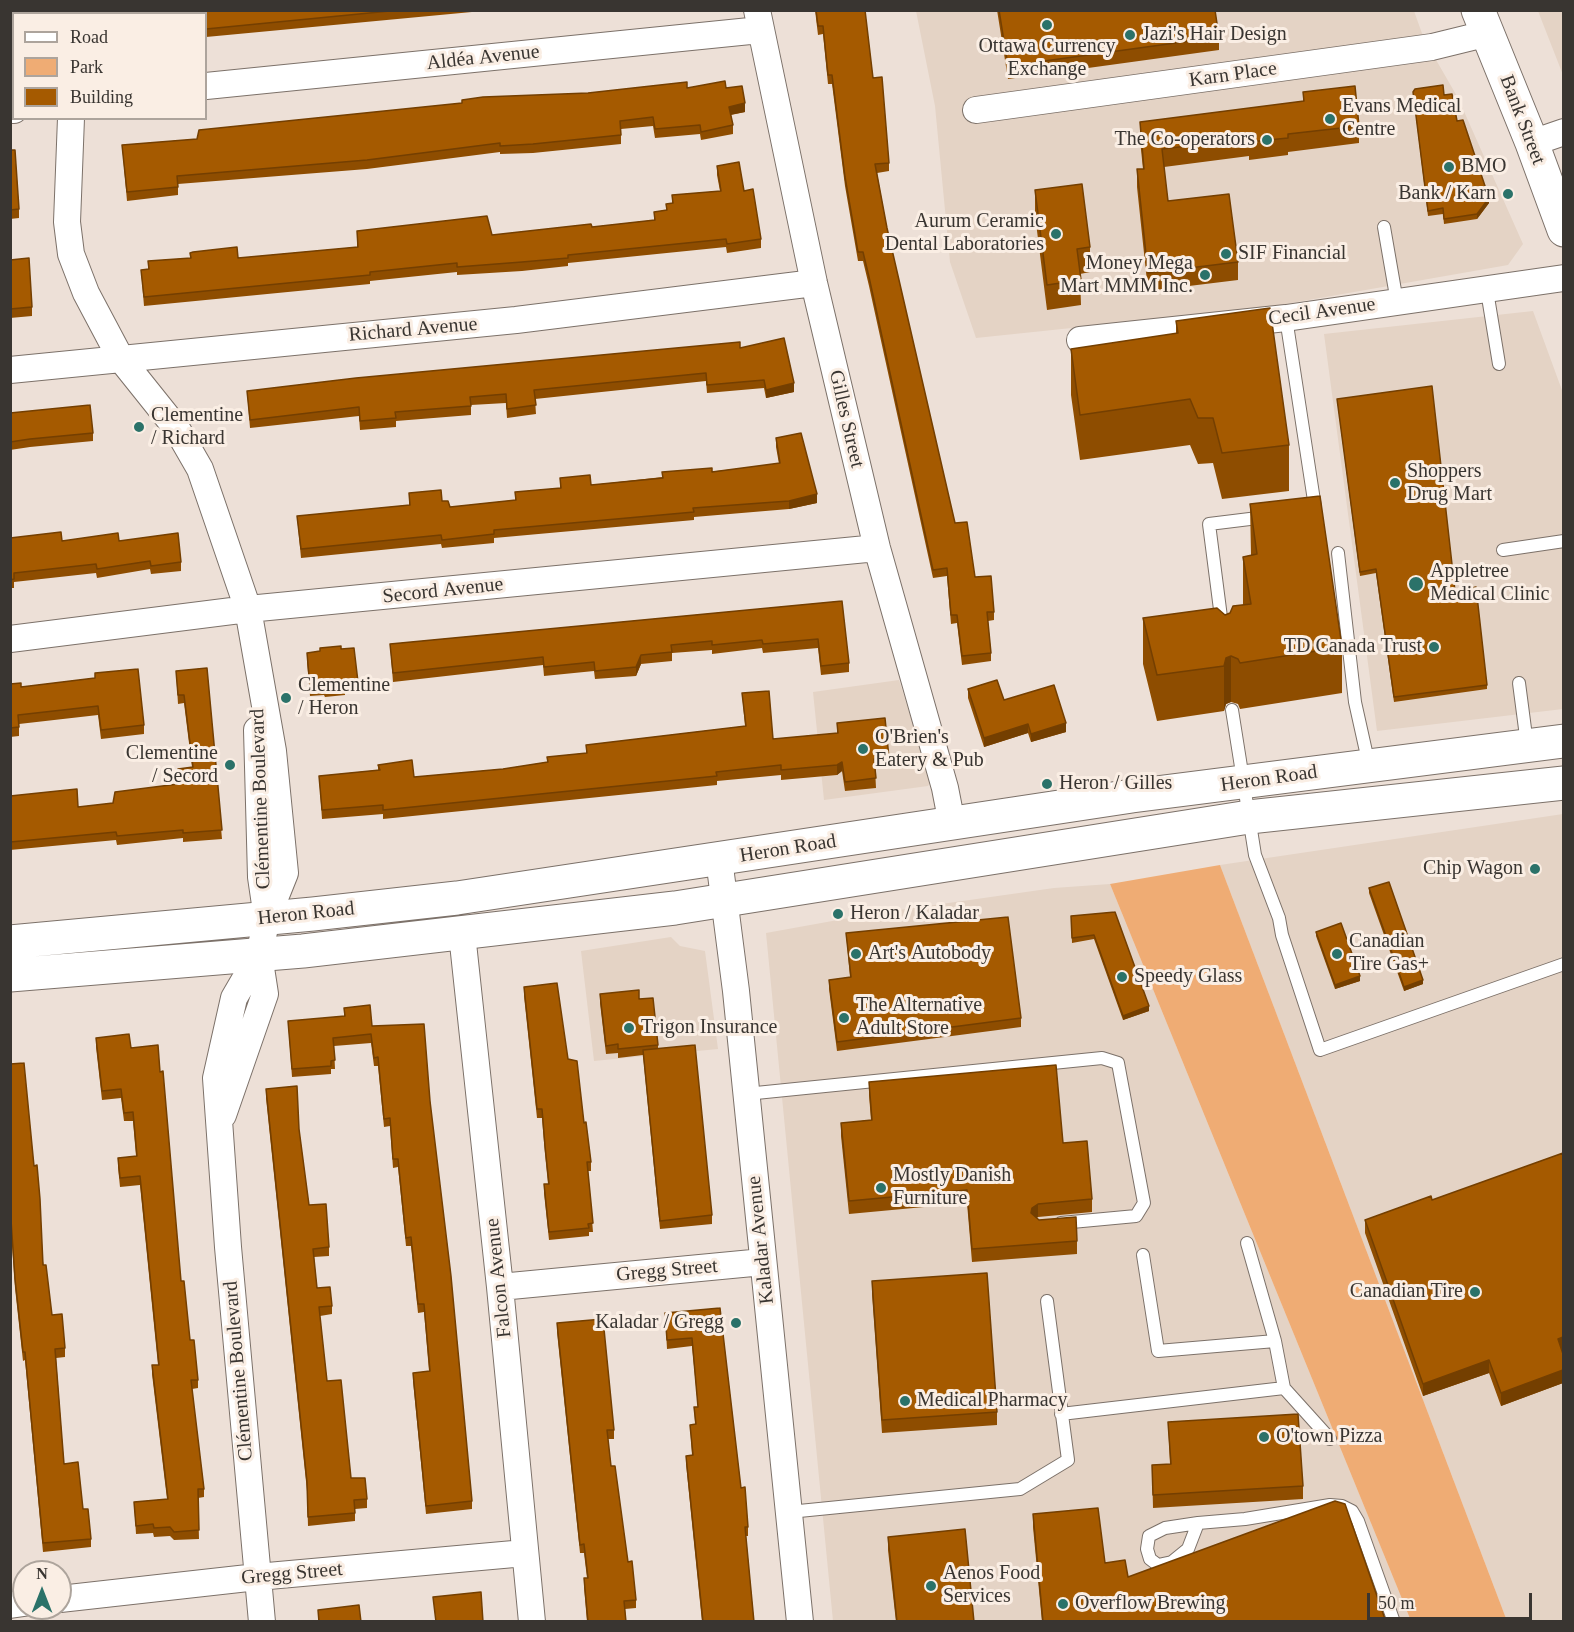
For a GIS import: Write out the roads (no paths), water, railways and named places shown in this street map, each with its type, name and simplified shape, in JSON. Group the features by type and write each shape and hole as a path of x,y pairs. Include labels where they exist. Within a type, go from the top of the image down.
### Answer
{"main road":[{"name":"Bank Street","path":"1484,22 1532,143 1563,231"},
{"name":"Heron Road","path":"10,942 267,918 457,897 1244,782 1563,741"},
{"name":"Heron Road","path":"10,975 259,955 462,934 724,902 1249,817 1563,783"}],"street":[{"name":"Aldéa Avenue","path":"207,86 758,20"},
{"name":"Gilles Street","path":"758,20 814,283 877,548 945,788 952,824"},
{"name":"Karn Place","path":"976,110 1432,47 1484,22"},
{"name":"Clémentine Boulevard","path":"71,120 67,222 71,254 86,293 121,359 177,429 200,469 248,609 273,751 285,873 267,918 259,955 265,994 221,1121 228,1247 262,1622"},
{"path":"1532,143 1563,132"},
{"name":"Cecil Avenue","path":"1080,340 1286,318 1487,291 1563,278"},
{"name":"Richard Avenue","path":"10,370 516,320 814,283"},
{"name":"Secord Avenue","path":"10,639 248,609 877,548"},
{"name":"Kaladar Avenue","path":"719,859 746,1094 800,1622"},
{"name":"Falcon Avenue","path":"462,934 500,1287 532,1622"},
{"name":"Gregg Street","path":"500,1287 763,1262"},
{"name":"Gregg Street","path":"72,1598 257,1577 525,1553"}],"lane":[{"path":"1384,227 1397,302"},
{"path":"1487,291 1499,364"},
{"path":"1286,318 1315,507 1298,512"},
{"path":"1223,634 1209,524 1278,515"},
{"path":"1503,549 1563,541"},
{"path":"1338,553 1355,702 1369,766"},
{"path":"1519,683 1527,745"},
{"path":"1232,710 1254,855 1279,918 1282,935 1320,1050 1563,964"},
{"path":"746,1094 1102,1058 1118,1063 1144,1203 1136,1216 1050,1224"},
{"path":"1246,1243 1275,1341 1284,1388 1330,1439"},
{"path":"1143,1256 1158,1351 1275,1341"},
{"path":"789,1512 1020,1489 1068,1460 1047,1301"},
{"path":"1061,1414 1284,1388"},
{"path":"1198,1523 1255,1518 1330,1504 1352,1511 1358,1521 1394,1622"}],"place":[{"name":"Ottawa Currency Exchange","path":"1047,25"},
{"name":"Jazi's Hair Design","path":"1130,35"},
{"name":"Evans Medical Centre","path":"1330,119"},
{"name":"The Co-operators","path":"1267,140"},
{"name":"BMO","path":"1449,167"},
{"name":"Bank / Karn","path":"1508,194"},
{"name":"Aurum Ceramic Dental Laboratories","path":"1056,234"},
{"name":"SIF Financial","path":"1226,254"},
{"name":"Money Mega Mart MMM Inc.","path":"1205,275"},
{"name":"Clementine / Richard","path":"139,427"},
{"name":"Shoppers Drug Mart","path":"1395,483"},
{"name":"Appletree Medical Clinic","path":"1416,584"},
{"name":"TD Canada Trust","path":"1434,647"},
{"name":"Clementine / Heron","path":"286,698"},
{"name":"O'Brien's Eatery & Pub","path":"863,749"},
{"name":"Clementine / Secord","path":"230,765"},
{"name":"Heron / Gilles","path":"1047,784"},
{"name":"Chip Wagon","path":"1535,869"},
{"name":"Heron / Kaladar","path":"838,914"},
{"name":"Art's Autobody","path":"856,954"},
{"name":"Canadian Tire Gas+","path":"1337,954"},
{"name":"Speedy Glass","path":"1122,977"},
{"name":"The Alternative Adult Store","path":"844,1018"},
{"name":"Trigon Insurance","path":"629,1028"},
{"name":"Mostly Danish Furniture","path":"881,1188"},
{"name":"Canadian Tire","path":"1475,1292"},
{"name":"Kaladar / Gregg","path":"736,1323"},
{"name":"Medical Pharmacy","path":"905,1401"},
{"name":"O'town Pizza","path":"1264,1437"},
{"name":"Aenos Food Services","path":"931,1586"},
{"name":"Overflow Brewing","path":"1063,1604"}]}
